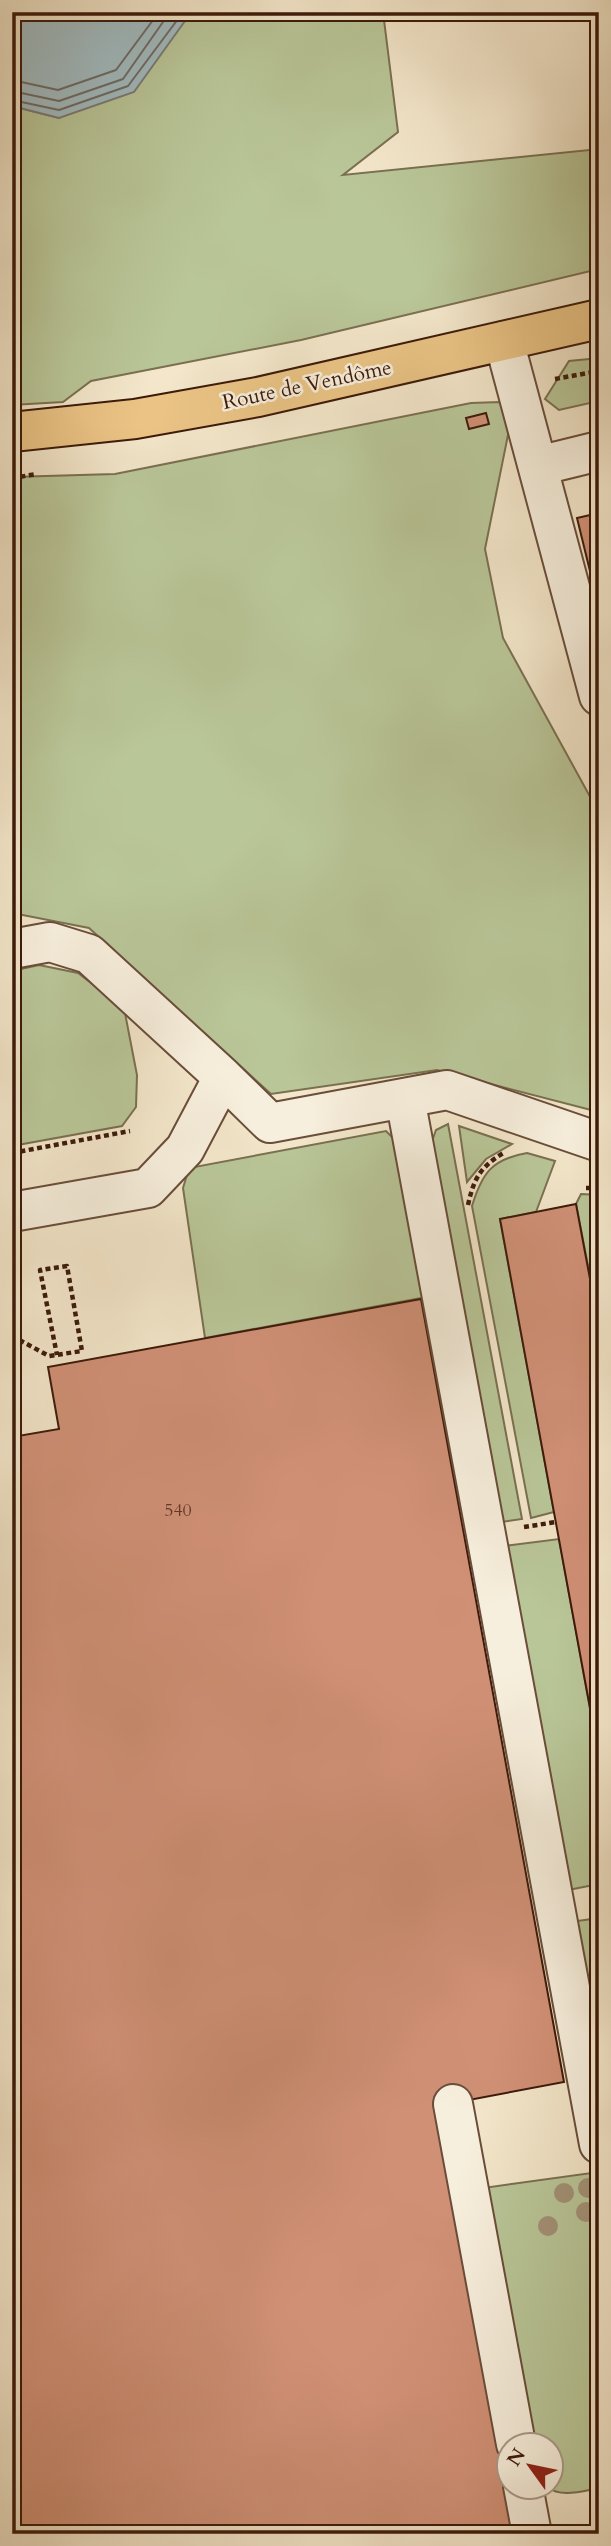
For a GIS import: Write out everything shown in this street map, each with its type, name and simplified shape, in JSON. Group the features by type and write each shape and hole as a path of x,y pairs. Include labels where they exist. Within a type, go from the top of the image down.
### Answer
{"main road":[{"name":"Route de Vendôme","path":"12,432 135,419 258,397 599,319"}],"lane":[{"path":"504,341 599,696"},
{"path":"538,467 599,451"},
{"path":"12,949 50,942 89,954 270,1123 447,1090 599,1142"},
{"path":"12,1212 148,1188 185,1149 223,1077"},
{"path":"405,1098 599,2144"},
{"path":"453,2104 513,2430"},
{"path":"525,2500 532,2534"}],"path":[{"path":"12,1153 130,1131"},
{"path":"468,1206 473,1182 488,1162 516,1148"},
{"path":"586,1188 599,1188"},
{"path":"12,1336 49,1356 57,1355 82,1351 67,1266 40,1270 57,1355"},
{"path":"589,1274 599,1271"}],"green space":[{"path":"186,12 383,12 398,132 343,175 599,149 599,269 301,340 91,381 63,402 12,405 12,106 59,118 185,21"},
{"path":"599,358 599,401 559,410 545,399 569,361"},
{"path":"500,402 511,420 485,549 503,638 599,813 599,1109 591,1110 437,1070 271,1094 89,928 12,913 12,477 115,474 471,403"},
{"path":"39,965 78,973 124,1008 137,1075 136,1107 122,1126 12,1146 12,971"},
{"path":"448,1124 522,1519 494,1523 432,1141 436,1130"},
{"path":"459,1126 512,1144 486,1159 467,1182"},
{"path":"386,1131 403,1148 432,1296 205,1338 183,1188 189,1168"},
{"path":"527,1153 555,1161 536,1212 500,1219 554,1512 531,1518 472,1206 490,1169 505,1159"},
{"path":"581,1194 599,1195 599,1264 588,1266 576,1204"},
{"path":"599,1278 599,1327 590,1281"},
{"path":"559,1539 599,1757 599,1884 563,1891 496,1547"},
{"path":"599,1918 599,2078 570,1922"},
{"path":"591,2173 599,2215 599,2488 566,2493 566,2430 525,2430 483,2188"}],"water":[{"path":"12,12 186,12 185,21 134,92 59,118 12,106"}],"building":[{"path":"486,413 489,424 469,429 466,418"},
{"path":"599,513 599,608 577,518"},
{"path":"576,1204 599,1327 599,1757 500,1219"},
{"path":"421,1299 564,2082 442,2105 501,2430 496,2430 496,2500 514,2500 520,2534 12,2534 12,1437 59,1429 48,1367"}]}
